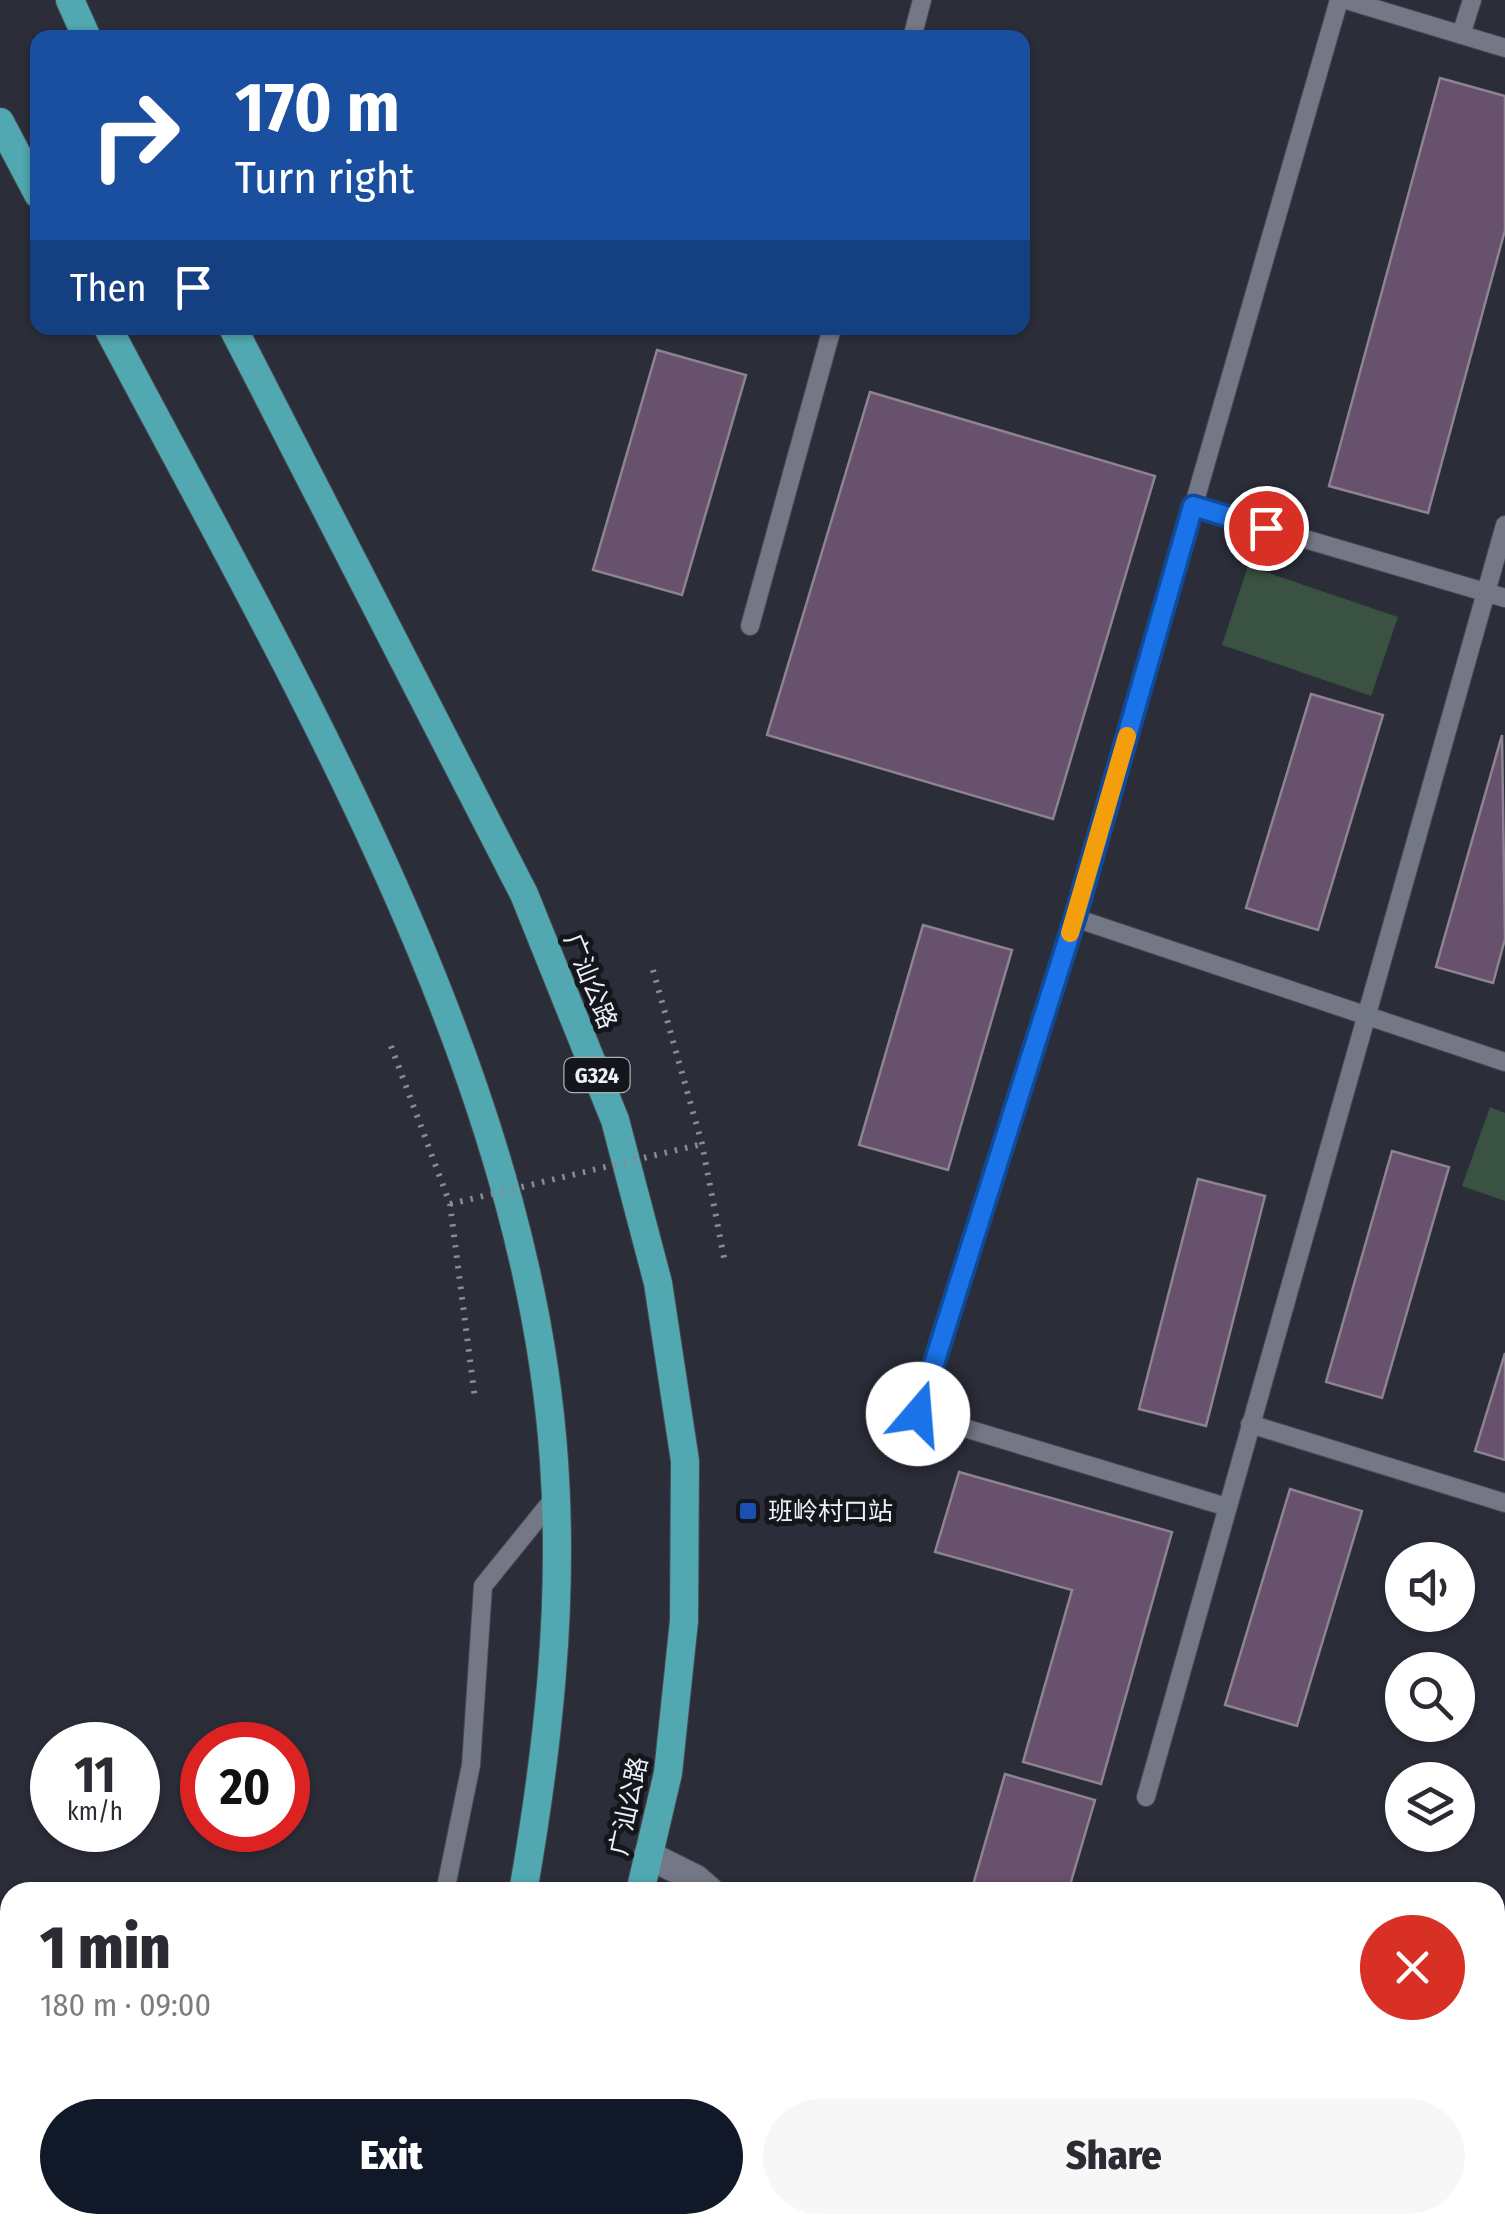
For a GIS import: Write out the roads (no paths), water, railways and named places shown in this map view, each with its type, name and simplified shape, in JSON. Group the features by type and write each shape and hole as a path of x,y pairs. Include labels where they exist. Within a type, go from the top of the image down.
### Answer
{"highway":[{"path":"70,0 84,30"},
{"path":"0,122 30,179"},
{"path":"112,335 328,746 413,932 495,1157 530,1299 554,1458 558,1602 547,1755 525,1882"},
{"name":"广汕公路","path":"237,335 524,894 615,1120 658,1283 684,1461 684,1621 668,1773 642,1882"}],"street":[{"path":"648,1855 698,1882"}],"lane":[{"path":"914,30 922,0"},
{"path":"1227,1508 918,1414 1075,918 1343,0 1505,48"},
{"path":"1461,35 1472,0"},
{"path":"750,626 830,335"},
{"path":"1193,506 1505,598"},
{"path":"1146,1797 1505,525"},
{"path":"1075,918 1505,1062"},
{"path":"1250,1424 1505,1503"},
{"path":"447,1882 471,1766 483,1586 555,1496"}],"place":[{"name":"班岭村口站","path":"748,1511"}]}
